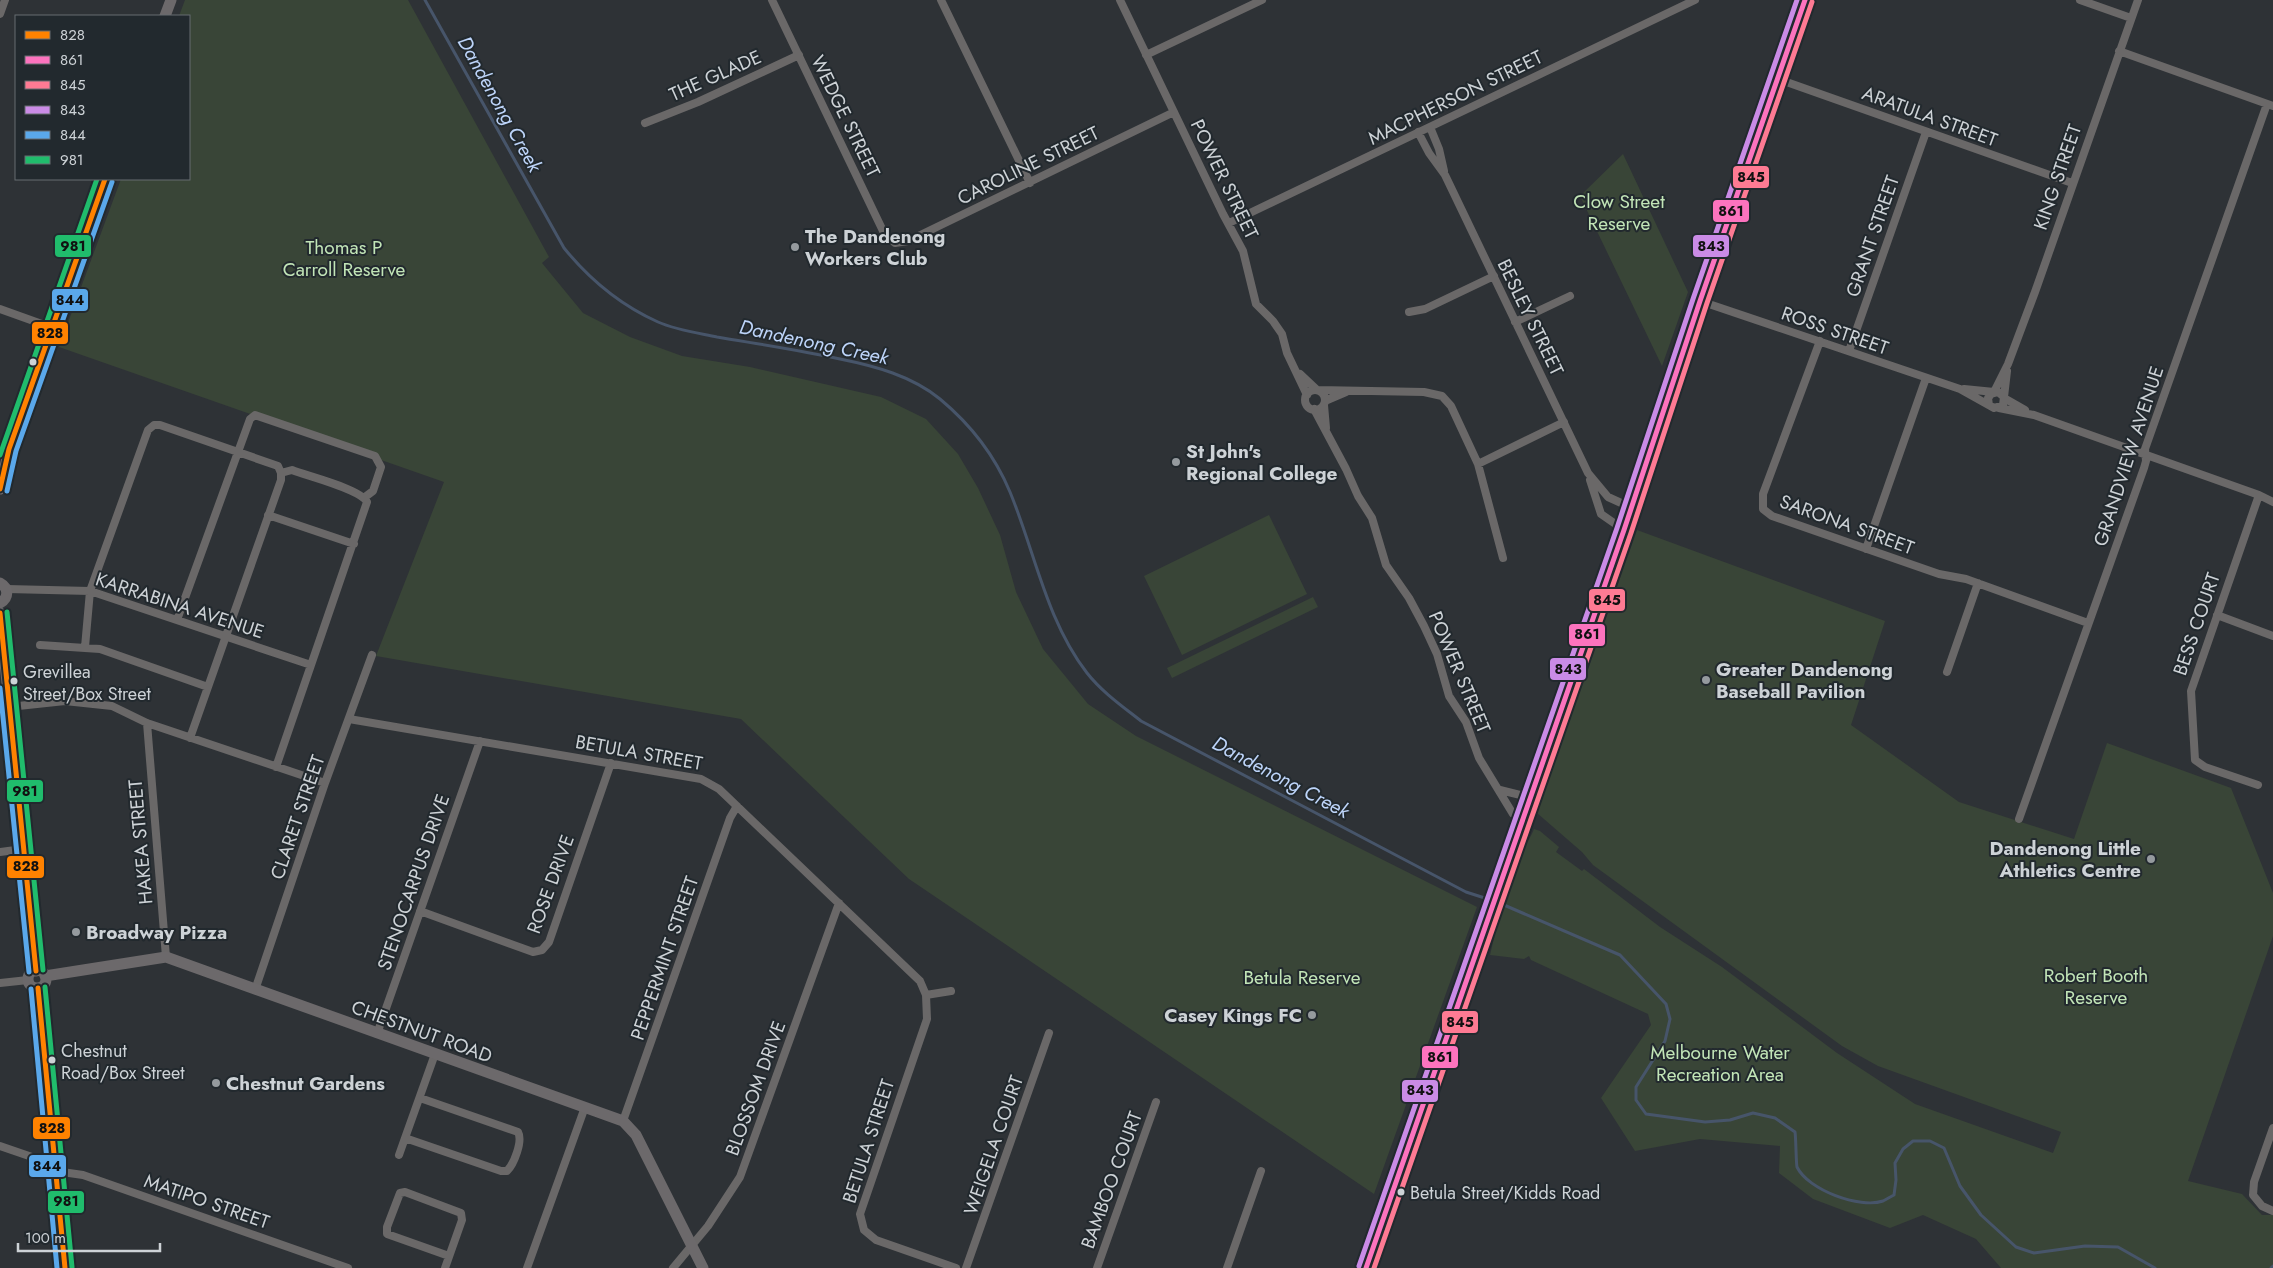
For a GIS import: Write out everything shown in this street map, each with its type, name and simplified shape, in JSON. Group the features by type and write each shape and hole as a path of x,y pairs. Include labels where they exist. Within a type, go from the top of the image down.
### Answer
{"main road":[{"path":"165,15 171,0"},
{"path":"1366,1268 1529,797 1632,508 1700,301 1805,0"},
{"path":"0,489 5,447 54,328 105,180"},
{"path":"0,603 7,596 3,586"},
{"path":"0,613 36,975 44,984 38,988 64,1268"},
{"name":"CHESTNUT ROAD","path":"36,975 166,957 623,1121"},
{"path":"623,1121 636,1135 703,1268"}],"street":[{"path":"0,14 5,0"},
{"name":"WEDGE STREET","path":"772,0 884,234 895,243"},
{"path":"941,0 1030,183"},
{"name":"POWER STREET","path":"1120,0 1243,251 1256,304 1278,327 1307,395"},
{"path":"1146,55 1262,0"},
{"name":"MACPHERSON STREET","path":"1229,223 1695,0"},
{"path":"2080,0 2131,18"},
{"name":"KING STREET","path":"1994,392 2008,364 2138,0"},
{"path":"2119,51 2270,105"},
{"name":"THE GLADE","path":"645,123 698,102 799,56"},
{"name":"ARATULA STREET","path":"1778,79 2072,183"},
{"name":"GRANDVIEW AVENUE","path":"2019,819 2146,461 2145,448 2270,105"},
{"name":"CAROLINE STREET","path":"895,243 908,241 1174,112"},
{"name":"BESLEY STREET","path":"1430,127 1439,149 1445,176"},
{"name":"BESLEY STREET","path":"1418,132 1428,153 1445,176 1564,422 1588,473 1596,504 1601,514 1624,530"},
{"name":"GRANT STREET","path":"1849,351 1926,132"},
{"path":"1409,312 1432,306 1494,276"},
{"path":"1515,322 1570,296"},
{"name":"ROSS STREET","path":"1700,301 1960,389 1990,405"},
{"path":"0,309 54,328"},
{"name":"SARONA STREET","path":"1820,341 1763,494 1763,509 1772,516 1866,549 1939,574 1978,583 2088,623"},
{"name":"KING STREET","path":"2004,397 2008,364"},
{"name":"POWER STREET","path":"1297,371 1318,390"},
{"path":"1866,549 1926,378"},
{"name":"ROSS STREET","path":"1960,389 1994,392"},
{"path":"1318,390 1323,393 1324,403"},
{"path":"1348,391 1314,409 1306,404 1307,395 1311,391 1318,390 1424,392 1442,396 1451,406 1478,464 1504,558"},
{"path":"2034,414 1994,408 1990,405 1988,398 1994,392 2000,393 2034,414 2259,495 2273,502"},
{"path":"1999,408 2003,405 2004,397"},
{"name":"POWER STREET","path":"1324,403 1326,432"},
{"name":"POWER STREET","path":"1314,409 1358,496 1372,518 1386,565 1409,598 1424,626 1437,654 1449,696 1466,722 1479,758 1513,814 1522,817"},
{"path":"177,620 250,419 255,415 375,456 381,467 372,491 365,497"},
{"path":"1478,464 1564,422"},
{"path":"85,646 90,591 148,430 154,425 160,425 278,466 281,473 268,515 190,738"},
{"path":"281,473 292,470 365,497"},
{"name":"BESLEY STREET","path":"1588,473 1608,497 1632,508"},
{"path":"2259,495 2273,496"},
{"name":"BESS COURT","path":"2258,785 2205,767 2197,762 2193,753 2191,691 2259,495"},
{"path":"276,767 366,509 365,497"},
{"path":"268,515 354,544"},
{"path":"1946,672 1978,583"},
{"name":"KARRABINA AVENUE","path":"3,586 90,591 311,665"},
{"path":"2217,615 2273,636"},
{"path":"40,645 85,646 100,649 208,687"},
{"name":"CLARET STREET","path":"255,990 325,783 372,655"},
{"path":"9,707 65,701 112,706 147,723 325,783"},
{"name":"BETULA STREET","path":"349,719 706,780 737,806 920,981 926,995 927,1018 860,1214 864,1230 876,1240 956,1268"},
{"name":"HAKEA STREET","path":"147,723 166,957"},
{"name":"STENOCARPUS DRIVE","path":"377,1034 480,741"},
{"name":"ROSE DRIVE","path":"420,911 533,952 542,950 549,942 611,763"},
{"path":"1500,790 1529,797"},
{"name":"PEPPERMINT STREET","path":"623,1121 730,818 737,806"},
{"path":"0,852 23,849"},
{"name":"BLOSSOM DRIVE","path":"673,1268 708,1226 740,1177 839,903"},
{"path":"0,983 36,975"},
{"path":"926,995 951,991"},
{"name":"WEIGELA COURT","path":"966,1268 1050,1033"},
{"path":"399,1155 435,1054"},
{"path":"405,1138 502,1171 507,1171 511,1166 520,1140 518,1132 420,1098"},
{"name":"BAMBOO COURT","path":"1097,1268 1156,1102"},
{"path":"527,1268 585,1107"},
{"path":"2273,1128 2254,1182 2253,1195 2262,1206 2273,1211"},
{"path":"0,1146 32,1157 53,1158"},
{"name":"MATIPO STREET","path":"55,1171 77,1173 348,1268"},
{"path":"1227,1268 1261,1172"},
{"path":"445,1268 462,1220 461,1213 406,1192 400,1193 387,1227 387,1234 449,1256"}],"green space":[{"path":"185,0 408,0 549,257 542,263 583,313 630,337 682,356 750,367 881,397 926,419 958,454 978,488 1000,535 1016,592 1043,649 1088,704 1136,736 1477,907 1374,1194 909,879 741,719 376,656 444,482 59,347 121,180 190,180 190,15 179,15"},
{"name":"Clow Street Reserve","path":"1623,154 1688,292 1662,366 1580,196"},
{"path":"1269,515 1307,594 1182,655 1144,576"},
{"name":"Robert Booth Reserve","path":"1637,530 1885,621 1851,725 1959,802 2074,839 2107,743 2231,788 2273,893 2273,936 2188,1181 2242,1194 2262,1215 2273,1215 2273,1268 2001,1268 1976,1239 1923,1215 1890,1228 1813,1199 1779,1173 1780,1146 1700,1139 1635,1151 1601,1098 1651,1025 1648,1014 1531,960 1529,956 1524,959 1490,955 1509,880 1534,829 1540,831 1559,847 1556,852 1582,871 1584,869 1660,927 1722,967 1837,1053 1915,1104 2053,1153 2061,1132 1878,1066 1842,1046 1593,865 1582,852 1537,813"},
{"path":"1313,597 1318,607 1172,678 1167,668"}],"waterway":[{"name":"Dandenong Creek","path":"425,0 564,248 584,271 606,291 631,308 672,327 866,365 893,373 929,391 951,409 981,441 997,466 1019,515 1042,585 1061,631 1087,673 1106,693 1141,721 1466,892 1491,900"},
{"name":"Dandenong Creek","path":"1497,902 1620,955 1666,1004 1670,1019 1665,1041 1636,1087 1636,1100 1646,1114 1705,1122 1730,1120 1753,1113 1775,1118 1795,1132 1797,1167 1803,1175 1823,1190 1836,1196 1861,1202 1873,1203 1883,1201 1894,1195 1896,1180 1895,1163 1903,1149 1913,1141 1930,1141 1944,1148 1960,1186 1981,1215 2016,1247 2034,1253 2085,1246 2118,1247 2155,1268"}],"transit line":[{"name":"843","path":"1359,1266 1617,528 1693,299 1797,0"},
{"name":"861","path":"1366,1268 1624,530 1700,301 1805,0"},
{"name":"845","path":"1374,1268 1631,533 1707,303 1812,2"},
{"name":"981","path":"0,455 97,180"},
{"name":"828","path":"0,489 9,449 105,180"},
{"name":"844","path":"7,491 16,451 112,182"},
{"name":"981","path":"7,612 43,970"},
{"name":"828","path":"0,613 36,971"},
{"name":"844","path":"0,688 29,972"},
{"name":"981","path":"45,987 72,1267"},
{"name":"828","path":"38,988 65,1268"},
{"name":"844","path":"31,989 57,1268"}],"place":[{"name":"The Dandenong Workers Club","path":"795,247"},
{"name":"St John's Regional College","path":"1176,462"},
{"name":"Greater Dandenong Baseball Pavilion","path":"1706,680"},
{"name":"Grevillea Street/Box Street","path":"14,681"},
{"name":"Dandenong Little Athletics Centre","path":"2151,859"},
{"name":"Broadway Pizza","path":"76,932"},
{"name":"Casey Kings FC","path":"1312,1015"},
{"name":"Chestnut Road/Box Street","path":"52,1060"},
{"name":"Chestnut Gardens","path":"216,1083"},
{"name":"Betula Street/Kidds Road","path":"1401,1192"}],"park label":[{"name":"Thomas P Carroll Reserve","path":"344,258"},
{"name":"Betula Reserve","path":"1302,977"},
{"name":"Melbourne Water Recreation Area","path":"1720,1063"}]}
